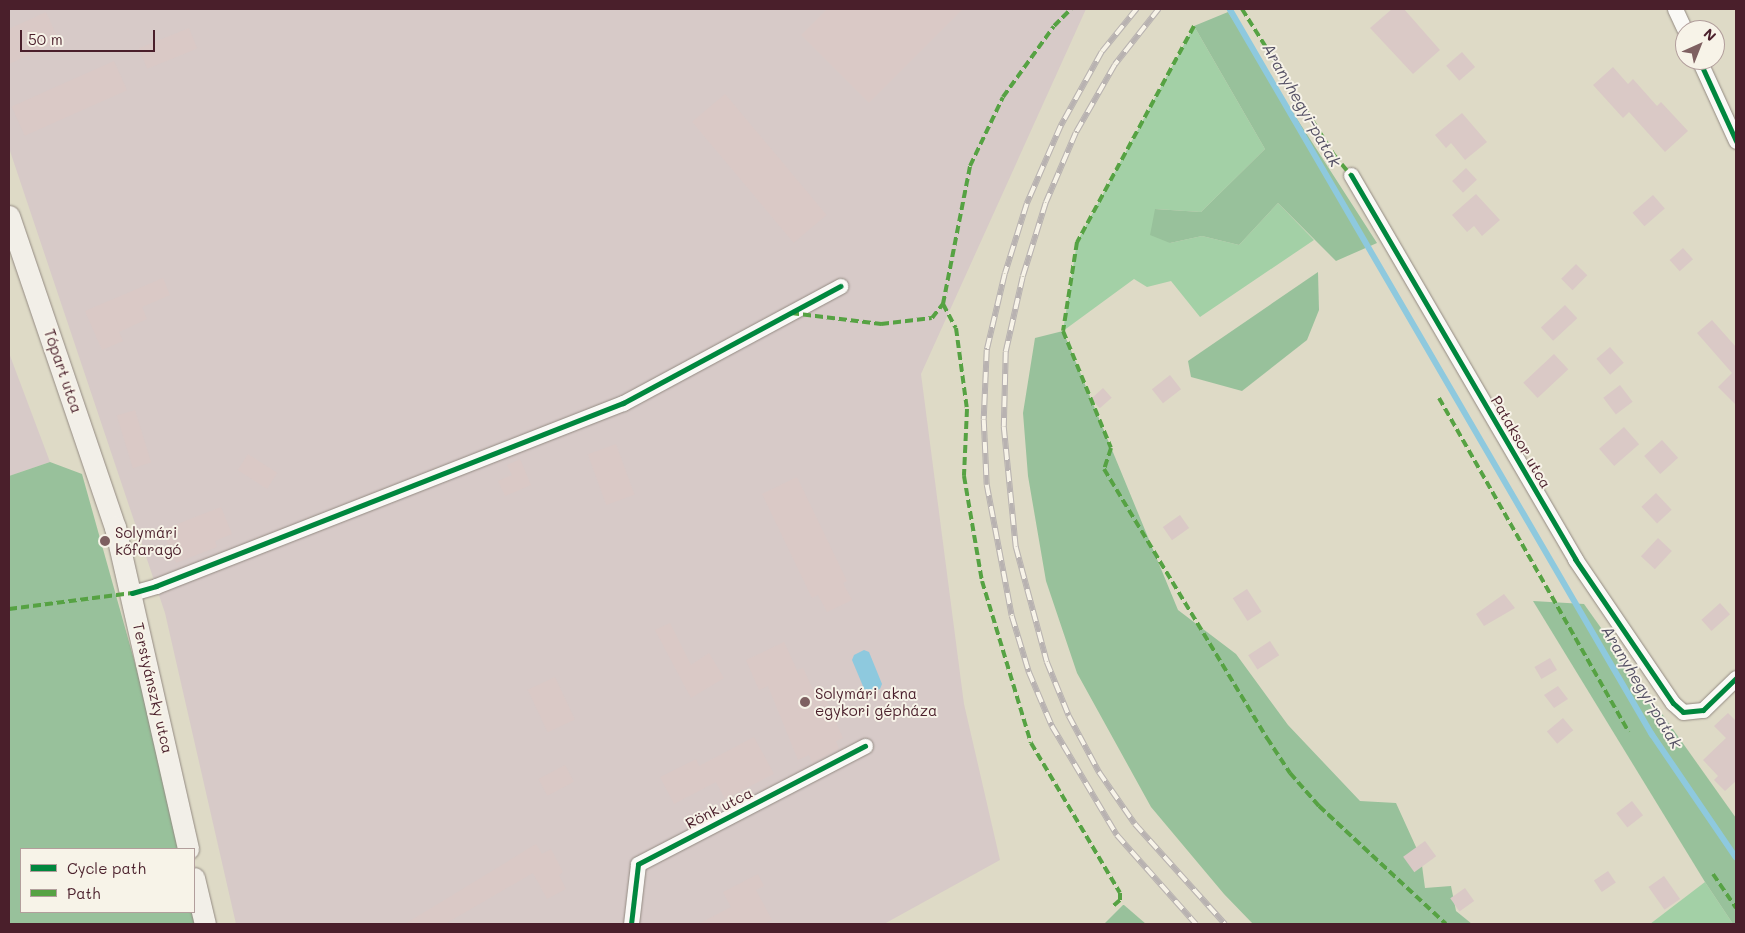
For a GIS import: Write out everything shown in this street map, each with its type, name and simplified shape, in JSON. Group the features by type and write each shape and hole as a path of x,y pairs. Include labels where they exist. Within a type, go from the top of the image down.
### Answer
{"main road":[{"name":"Tópart utca","path":"9,216 115,527"},
{"name":"Terstyánszky utca","path":"115,527 132,592 188,848"},
{"path":"195,882 205,924"}],"street":[{"path":"1704,70 1736,138"},
{"name":"Pataksor utca","path":"1351,175 1575,559 1654,677 1684,712 1703,710 1736,678"},
{"path":"132,592 156,586 624,403 840,286"},
{"name":"Rönk utca","path":"631,924 638,864 865,746"}],"shaded area":[{"path":"9,9 1086,9 921,374 964,704 1000,860 884,924 236,924 165,613 9,148"},
{"path":"9,353 50,462 9,476"}],"green space":[{"path":"1228,12 1377,243 1336,261 1278,203 1239,245 1202,236 1170,243 1150,235 1155,209 1201,212 1265,149 1194,26"},
{"path":"1194,26 1265,149 1201,212 1155,209 1170,243 1202,236 1239,245 1278,203 1314,240 1200,317 1171,281 1147,287 1134,279 1063,331 1077,242"},
{"path":"1318,272 1319,310 1307,340 1242,391 1191,377 1188,361"},
{"path":"1063,331 1178,610 1236,654 1288,725 1360,801 1396,803 1421,858 1425,888 1451,886 1456,911 1472,924 1253,924 1224,894 1151,807 1077,673 1046,581 1028,476 1023,413 1035,338"},
{"path":"50,462 82,474 187,848 20,848 20,913 195,913 209,924 9,924 9,476"},
{"path":"1533,601 1584,604 1736,818 1736,924 1733,924 1705,882"},
{"path":"1705,882 1733,924 1650,924"},
{"path":"1124,905 1146,924 1104,924"}],"water":[{"path":"864,650 869,652 882,684 880,689 869,693 865,691 852,660 854,655"}],"building":[{"path":"827,9 963,9 869,103 801,35"},
{"path":"1392,9 1404,9 1440,50 1413,74 1370,28"},
{"path":"46,12 59,41 9,64 9,29"},
{"path":"189,28 197,48 147,69 139,48"},
{"path":"1462,52 1475,67 1459,81 1446,66"},
{"path":"114,61 127,90 25,136 12,107"},
{"path":"1613,67 1628,84 1633,79 1657,106 1661,102 1688,131 1665,152 1629,112 1623,118 1593,85"},
{"path":"725,94 827,215 794,243 692,122"},
{"path":"1462,113 1487,142 1465,160 1451,143 1446,148 1435,135"},
{"path":"1466,168 1477,180 1463,193 1452,181"},
{"path":"1476,194 1500,220 1482,236 1474,226 1467,232 1452,215"},
{"path":"1653,195 1665,209 1644,226 1633,213"},
{"path":"1683,248 1693,259 1680,271 1670,260"},
{"path":"1576,264 1587,275 1572,290 1561,279"},
{"path":"163,278 170,295 142,307 147,319 119,332 123,341 102,350 85,311"},
{"path":"1565,305 1577,318 1553,341 1541,328"},
{"path":"1712,320 1736,347 1736,405 1718,387 1732,373 1697,333"},
{"path":"1610,347 1624,363 1610,375 1596,359"},
{"path":"1554,354 1568,369 1538,398 1523,383"},
{"path":"1170,375 1181,389 1163,403 1152,389"},
{"path":"1620,385 1633,402 1616,414 1603,398"},
{"path":"1103,388 1112,398 1100,408 1091,399"},
{"path":"135,410 151,463 133,468 117,416"},
{"path":"1624,427 1639,444 1614,466 1599,449"},
{"path":"1662,440 1678,458 1660,474 1644,456"},
{"path":"616,444 634,495 606,505 588,454"},
{"path":"248,454 277,473 267,489 238,470"},
{"path":"520,459 531,485 505,496 498,481 512,475 507,465"},
{"path":"797,477 847,581 843,583 852,600 827,612 818,595 812,598 762,494"},
{"path":"1656,493 1672,510 1657,523 1641,507"},
{"path":"221,507 232,534 215,541 217,547 176,563 162,530"},
{"path":"1180,515 1189,528 1172,540 1163,527"},
{"path":"1658,538 1672,551 1655,569 1641,556"},
{"path":"1247,589 1262,612 1247,621 1233,598"},
{"path":"1504,594 1515,608 1484,626 1476,614"},
{"path":"1720,603 1730,614 1711,631 1701,620"},
{"path":"670,623 691,665 709,653 724,678 691,698 655,630"},
{"path":"1270,641 1279,655 1257,669 1248,655"},
{"path":"784,642 797,670 803,668 818,700 825,697 843,738 836,741 839,749 812,763 809,755 798,760 768,686 759,690 746,660"},
{"path":"1550,658 1557,670 1541,679 1534,667"},
{"path":"555,677 575,720 548,732 528,690"},
{"path":"1558,686 1568,699 1554,708 1544,695"},
{"path":"1728,713 1736,721 1736,781 1725,791 1714,780 1718,776 1703,760 1726,738 1714,726"},
{"path":"1563,718 1573,730 1557,744 1547,731"},
{"path":"754,737 774,774 725,799 716,782 674,804 660,777 696,759 699,766"},
{"path":"565,765 574,782 547,796 539,779"},
{"path":"1632,801 1643,815 1627,827 1616,813"},
{"path":"1425,841 1436,856 1414,872 1403,857"},
{"path":"536,844 542,854 551,849 563,872 559,875 566,889 547,899 533,873 445,924 405,924"},
{"path":"1608,871 1616,883 1602,892 1594,881"},
{"path":"758,874 764,886 756,890 772,920 763,924 698,924 731,907 723,892"},
{"path":"1664,876 1680,899 1664,910 1648,887"},
{"path":"1465,888 1474,901 1459,911 1450,898"}],"waterway":[{"name":"Aranyhegyi-patak","path":"1230,9 1652,734 1736,857"}],"railway":[{"path":"1137,9 1102,52 1061,126 1027,204 1005,274 987,350 984,420 987,485 1012,616 1029,672 1052,726 1117,835 1196,924"},
{"path":"1159,9 1115,65 1076,133 1046,203 1023,277 1006,352 1004,427 1016,547 1047,662 1069,716 1099,772 1135,824 1225,924"}],"marked path":[{"path":"791,313 881,324 932,318 943,304 970,166 1003,97 1054,26 1071,9"},
{"path":"1242,9 1334,155 1351,175"},
{"path":"1194,26 1077,242 1063,331 1111,448 1104,469 1267,738 1290,773 1319,806 1446,924"},
{"path":"943,304 956,328 967,409 964,476 982,581 1031,743 1120,893 1120,900 1112,907"},
{"path":"1439,398 1629,732"},
{"path":"9,609 132,593"},
{"path":"1713,874 1736,908"}],"cycle path":[{"path":"1704,70 1736,141"},
{"path":"1351,175 1575,559 1673,703 1683,712 1703,710 1736,678"},
{"path":"132,593 156,586 623,403 840,286"},
{"path":"631,924 638,864 865,746"}],"place":[{"name":"Solymári kőfaragó","path":"105,541"},
{"name":"Solymári akna egykori gépháza","path":"805,702"}]}
